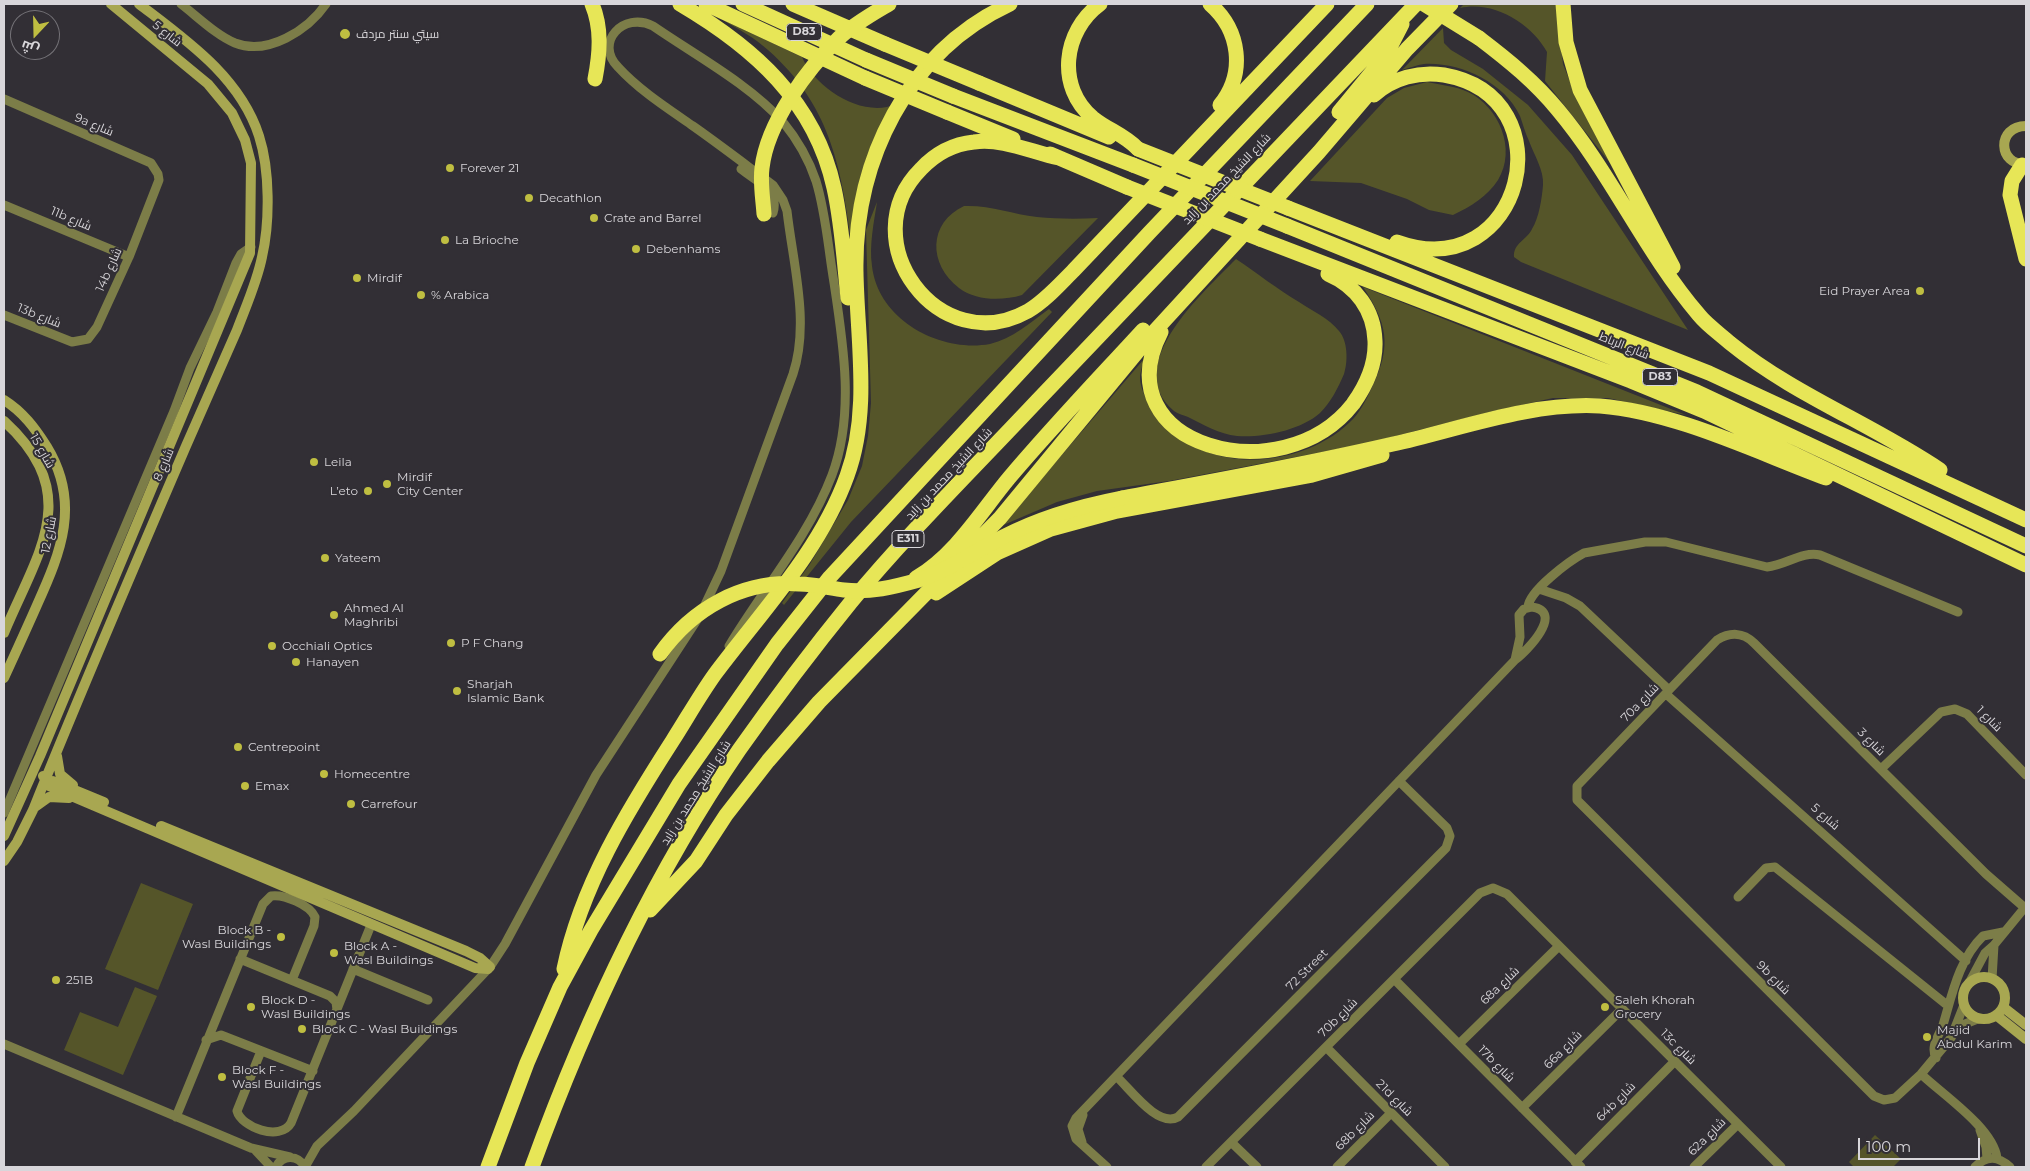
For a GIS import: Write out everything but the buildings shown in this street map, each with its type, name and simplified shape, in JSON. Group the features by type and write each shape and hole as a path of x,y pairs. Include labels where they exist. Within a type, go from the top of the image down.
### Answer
{"highway":[{"path":"680,4 728,34 755,55 792,97 816,136 834,187 849,310 859,363"},
{"path":"706,4 866,78 1127,186 1260,240 1695,407 2026,565"},
{"name":"شارع الرباط","path":"743,4 866,60 953,96 1133,165 1697,392 2026,546"},
{"name":"شارع الرباط","path":"793,4 1138,149 1709,373 2026,520"},
{"path":"767,214 762,176 765,155 781,115 804,78 839,38 862,20 889,4"},
{"path":"560,987 567,952 578,918 607,853 638,795 714,675 808,551 837,501 848,474 857,439 861,403 856,245 863,198 882,138 898,106 937,54 976,22 1010,4"},
{"path":"1100,4 1082,21 1071,44 1068,67 1072,88 1081,104 1093,118 1122,135 1138,149"},
{"path":"1204,132 1210,119 1230,90 1237,64 1236,47 1231,32 1223,17 1210,4"},
{"path":"1059,158 1000,142 974,142 943,152 917,173 900,204 896,239 906,273 928,301 948,314 971,321 1000,321 1027,312 1043,300 1073,271 1327,4"},
{"name":"شارع الشيخ محمد بن زايد","path":"488,1167 526,1063 560,987 633,856 678,784 732,705 830,577 1142,240 1368,4"},
{"name":"شارع الشيخ محمد بن زايد","path":"532,1167 566,1076 640,920 686,835 737,753 793,675 854,600 1180,249 1416,4"},
{"path":"1424,4 1480,38 1521,71 1558,110 1594,160 1654,254 1700,316 1742,352 1773,374 1918,457 1973,494"},
{"path":"640,920 696,861 726,815 768,761 819,702 1000,518 1178,306 1319,152 1407,49 1450,4"},
{"path":"1563,4 1570,59 1586,105 1700,316"},
{"path":"593,7 599,45 595,79"},
{"path":"906,583 930,569 951,550 1009,479 1298,162 1386,55 1399,32 1404,16"},
{"path":"1319,152 1378,92 1400,79 1418,75 1450,76 1480,90 1500,109 1514,134 1519,161 1516,187 1503,212 1481,234 1458,245 1433,249 1413,247 1368,232 1352,234"},
{"path":"2024,164 2012,182 2010,195 2026,259"},
{"path":"1178,306 1155,344 1148,371 1154,399 1164,415 1177,428 1209,445 1250,453 1291,447 1328,428 1357,398 1372,369 1376,350 1375,332 1370,314 1361,299 1343,282 1282,253 1260,240"},
{"path":"660,654 676,633 697,615 720,600 745,590 785,583 864,591 906,583 944,570 1004,536 1042,520 1081,507 1350,454 1533,411 1577,406 1607,407 1643,413 1689,426 1915,512"},
{"path":"893,626 986,560 1022,540 1051,529 1117,511 1363,462 1472,425"}],"street":[{"name":"شارع 5","path":"111,4 208,84"},
{"name":"شارع 5","path":"139,4 195,48 220,72"},
{"path":"181,4 231,41 251,46 265,45 294,34 309,24 326,4"},
{"path":"4,1044 251,1148 298,1159 305,1167 316,1146 354,1111 489,968 505,944 596,775 702,611 735,534 799,353 800,320 787,211 783,200 773,185 680,118 615,64 611,54 611,42 615,32 622,25 638,21 653,26 744,89 783,123 803,151 816,180 823,209 837,302 845,384 841,441 826,490 788,557 733,638 714,675"},
{"name":"شارع 8","path":"4,861 33,810 240,321 262,257 265,238 266,185 262,149 252,119 237,93 220,72"},
{"name":"شارع 8","path":"4,836 28,784 248,261 251,247 252,176 249,153 232,113 208,84"},
{"name":"9a شارع","path":"4,99 151,163 158,174 157,186"},
{"path":"680,118 693,131 771,192 775,198 767,214"},
{"path":"2024,164 2016,163 2007,155 2004,143 2009,132 2014,128 2026,126"},
{"name":"14b شارع","path":"64,340 80,342 94,334 129,257 157,186"},
{"name":"11b شارع","path":"4,205 129,257"},
{"path":"4,813 174,411 200,344 217,312 241,254 251,247"},
{"name":"13b شارع","path":"4,315 64,340"},
{"name":"شارع 12","path":"4,678 55,564 65,524 62,484 52,455 33,427 6,402"},
{"name":"شارع 15","path":"4,421 28,448 44,479 48,514 39,558"},
{"path":"1528,608 1530,598 1539,589 1569,562 1584,554 1613,547 1659,541 1767,567 1776,566 1808,554 1820,555 1958,612"},
{"name":"شارع 12","path":"4,630 39,558"},
{"path":"108,629 103,620 111,600 110,588"},
{"name":"شارع 5","path":"1539,589 1566,598 1580,606 1667,692 1966,961"},
{"path":"1107,1167 1084,1145 1078,1129 1084,1112 1527,649 1545,624 1545,617 1542,611 1528,608 1521,612 1518,618 1520,637 1515,660"},
{"name":"70a شارع","path":"1577,800 1575,793 1579,783 1717,640 1735,634"},
{"name":"شارع 3","path":"1735,634 1749,638 1986,874 2024,908"},
{"name":"شارع 1","path":"1883,771 1905,746 1941,712 1950,709 1959,710 1970,717 2026,775"},
{"path":"45,779 42,768 61,720 59,710"},
{"path":"57,750 57,768 60,774 84,797"},
{"path":"28,784 33,780 45,779 214,858 371,925 475,968 489,968"},
{"name":"72 Street","path":"1118,1077 1157,1117 1166,1120 1178,1117 1446,848 1450,836 1447,828 1400,781"},
{"path":"33,810 40,802 49,797 84,797 466,951 480,958 489,968"},
{"name":"9b شارع","path":"1577,800 1874,1096 1884,1100 1895,1098 1936,1058 1953,1034 1964,1005"},
{"path":"214,858 232,862 260,873 269,870"},
{"path":"1738,897 1766,868 1775,867 1947,1006"},
{"name":"13c شارع","path":"1489,888 1508,894 1781,1167"},
{"name":"70b شارع","path":"1206,1167 1480,893 1489,888"},
{"path":"176,1117 214,1020 267,898 278,896 310,909 315,922 292,980"},
{"path":"313,899 326,900 377,921 387,919"},
{"path":"1970,983 1983,977 1992,979 2000,984 2004,993 2000,1011 1988,1018 1980,1018 1969,1012 1964,1005 1963,995 1982,957 1994,946 2003,932 2024,908"},
{"path":"261,1050 237,1111 241,1120 262,1130 277,1133 288,1128 371,925"},
{"path":"1936,1058 1933,1048 1942,1026 1947,1006 1966,961 1983,936 2003,932"},
{"name":"68a شارع","path":"1459,1044 1559,946"},
{"path":"1992,979 1994,946"},
{"path":"240,959 330,996 336,1002 337,1010"},
{"path":"353,969 428,1000"},
{"name":"17b شارع","path":"1394,979 1578,1164"},
{"name":"66a شارع","path":"1522,1108 1622,1009"},
{"path":"2000,1011 2026,1025"},
{"path":"2000,1011 2026,1039"},
{"name":"9b شارع","path":"1953,1034 1965,1024 1980,1018"},
{"path":"214,1020 221,1035"},
{"path":"206,1040 221,1035 312,1071"},
{"name":"21d شارع","path":"1326,1048 1445,1167"},
{"name":"64b شارع","path":"1578,1164 1674,1061"},
{"path":"1923,1071 1989,1136 1997,1158"},
{"name":"68b شارع","path":"1337,1167 1391,1113"},
{"name":"62a شارع","path":"1694,1167 1738,1124"},
{"path":"1976,1124 1985,1140 1987,1159"},
{"path":"1232,1142 1257,1167"},
{"path":"251,1148 261,1155 271,1167"},
{"path":"276,1167 281,1160 290,1157"},
{"path":"1975,1167 1987,1159 1997,1158 2002,1159 2010,1167"}],"shaded area":[{"path":"1464,4 1556,4 1563,64 1574,92 1618,173 1545,81 1547,52 1532,32 1511,16 1499,11 1473,6 1460,8"},
{"path":"723,20 802,57 808,69 818,80 841,98 869,107 883,108 896,104 868,153 853,214 851,241 836,161 829,137 818,114 805,92 789,71 768,50"},
{"path":"1443,28 1444,43 1451,50 1483,69 1528,105 1572,155 1688,330 1521,262 1514,257 1516,248 1530,233 1537,219 1543,179 1520,116 1513,104 1503,93 1480,76 1452,66 1424,64 1402,70"},
{"path":"1427,82 1453,87 1468,92 1479,99 1496,118 1502,130 1506,155 1503,168 1494,186 1484,196 1453,215 1429,210 1407,199 1361,183 1310,181 1387,98 1404,88"},
{"path":"877,202 871,250 872,266 877,285 886,302 899,317 914,329 932,338 951,343 990,344 1014,334 1049,309 1052,312 851,522 784,605 782,603 810,564 848,500 862,466 868,436 871,403 866,230"},
{"path":"964,206 983,207 1037,217 1098,218 1022,295 989,299 981,298 959,288 949,278 937,256 936,244 938,233 952,213"},
{"path":"1236,259 1283,292 1325,318 1335,326 1344,340 1347,358 1344,374 1331,400 1312,419 1281,432 1258,436 1237,436 1224,433 1174,411 1160,393 1157,372 1162,351 1173,330 1189,309"},
{"path":"1363,287 1686,415 1608,398 1553,398 1489,412 1364,444 1169,481 1097,491 1057,502 1001,526 1144,359 1140,376 1141,386 1147,401 1163,420 1192,445 1211,454 1255,460 1277,457 1299,452 1320,443 1338,432 1354,418 1362,407 1383,358 1385,346 1382,323"},
{"path":"141,883 193,904 158,990 105,969"},
{"path":"135,987 157,996 123,1075 64,1050 80,1012 118,1027"},
{"path":"1875,1135 1901,1159 1893,1167 1854,1167 1849,1162"}],"place":[{"name":"سيتي سنتر مردف","path":"345,34"},
{"name":"Forever 21","path":"450,168"},
{"name":"Decathlon","path":"529,198"},
{"name":"Crate and Barrel","path":"594,218"},
{"name":"La Brioche","path":"445,240"},
{"name":"Debenhams","path":"636,249"},
{"name":"Mirdif","path":"357,278"},
{"name":"Eid Prayer Area","path":"1920,291"},
{"name":"% Arabica","path":"421,295"},
{"name":"Leila","path":"314,462"},
{"name":"Mirdif City Center","path":"387,484"},
{"name":"L’eto","path":"368,491"},
{"name":"Yateem","path":"325,558"},
{"name":"Ahmed Al Maghribi","path":"334,615"},
{"name":"P F Chang","path":"451,643"},
{"name":"Occhiali Optics","path":"272,646"},
{"name":"Hanayen","path":"296,662"},
{"name":"Sharjah Islamic Bank","path":"457,691"},
{"name":"Centrepoint","path":"238,747"},
{"name":"Homecentre","path":"324,774"},
{"name":"Emax","path":"245,786"},
{"name":"Carrefour","path":"351,804"},
{"name":"Block B - Wasl Buildings","path":"281,937"},
{"name":"Block A - Wasl Buildings","path":"334,953"},
{"name":"251B","path":"56,980"},
{"name":"Block D - Wasl Buildings","path":"251,1007"},
{"name":"Saleh Khorah Grocery","path":"1605,1007"},
{"name":"Block C - Wasl Buildings","path":"302,1029"},
{"name":"Majid Abdul Karim","path":"1927,1037"},
{"name":"Block F - Wasl Buildings","path":"222,1077"}]}
